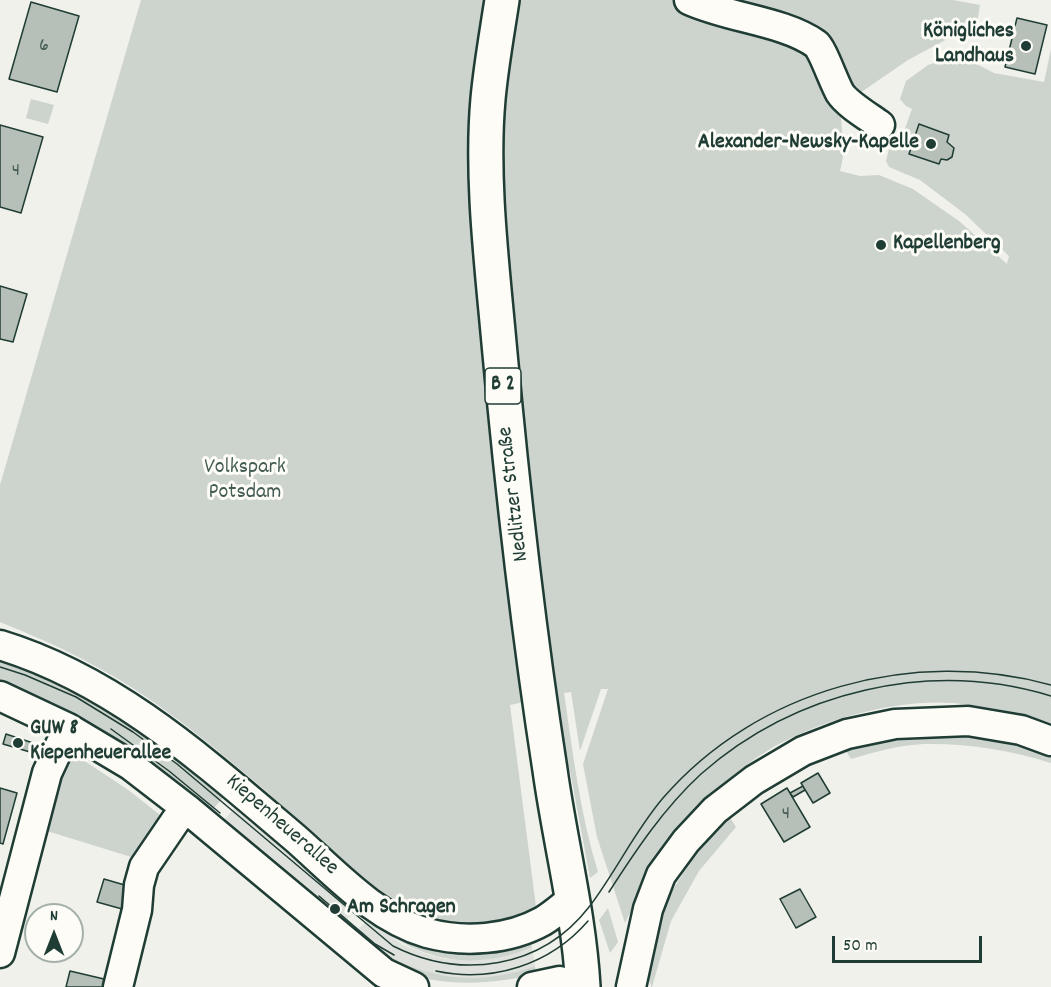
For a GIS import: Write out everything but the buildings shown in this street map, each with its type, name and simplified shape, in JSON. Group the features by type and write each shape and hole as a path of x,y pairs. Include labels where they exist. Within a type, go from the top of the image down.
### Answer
{"main road":[{"name":"Nedlitzer Straße","path":"502,0 488,100 487,163 491,249 508,440 539,695 556,814 580,945 583,987"}],"street":[{"path":"689,0 708,9 798,33 819,46 829,73 842,96 879,125"},
{"name":"Kiepenheuerallee","path":"0,645 66,670 125,703 206,763 371,904 407,926 453,938 484,938 503,935 544,921 572,899"},
{"name":"Kiepenheuerallee","path":"0,696 68,728 130,765 187,809 384,973 414,987"},
{"path":"631,987 648,909 661,876 686,841 715,810 754,780 803,751 847,734 895,724 968,721 1018,729 1051,741"},
{"path":"0,953 47,773 68,728"},
{"path":"118,987 137,910 139,885 144,867 176,820 187,809"},
{"path":"532,987 560,981 583,987"}],"shaded area":[{"path":"234,808 355,911 345,922 225,819"},
{"path":"368,919 403,945 445,959 479,960 512,954 532,947 535,966 504,976 482,979 448,978 426,973 395,961 355,933"}],"green space":[{"name":"Volkspark Potsdam","path":"141,0 953,0 980,5 977,23 908,60 841,106 843,147 840,171 860,176 879,175 913,189 959,221 1007,264 1009,256 965,214 920,180 889,167 886,161 892,142 902,137 912,109 900,99 906,81 928,65 959,55 994,73 1044,82 1051,49 1051,723 990,708 932,702 889,707 844,717 803,732 759,756 744,767 692,814 674,836 659,860 625,923 597,837 583,764 608,689 601,689 580,751 571,692 564,693 582,806 598,872 590,878 571,776 551,696 510,705 536,907 520,915 488,924 454,924 421,916 400,908 385,898 353,872 274,798 201,737 139,692 72,654 0,622 0,485"},
{"path":"31,99 54,105 48,124 26,118"},
{"path":"0,654 67,680 229,791 206,817 0,690"},
{"path":"989,734 1051,750 1051,763 1004,751 972,746 924,744 905,746 851,759 844,748 892,735"},
{"path":"71,752 127,789 169,822 141,860 47,831 60,778"},
{"path":"729,816 736,827 699,871 671,921 651,987 642,967 660,914 674,887 691,862"},
{"path":"608,908 618,942 610,953 599,920"},
{"path":"373,913 530,936 532,947 488,959 446,958 426,953 387,933 368,919"},
{"path":"375,949 414,968 453,977 493,977 535,966 536,974 488,982 440,981 409,974"}],"tram line":[{"path":"0,667 76,697 133,732 177,764 393,946 419,957 446,963 472,965 524,956 548,944 570,928 599,894 643,824 663,798 701,760 744,729 791,704 841,686 893,675 946,671 999,674 1051,685"},
{"path":"609,892 651,830 688,787 738,745 778,722 821,703 866,690 912,683 958,681 1005,685 1051,696"},
{"path":"111,729 169,771 220,813"},
{"path":"319,896 375,944 394,955"},
{"path":"436,971 478,974 519,967 556,949 588,921"}],"place":[{"name":"Königliches Landhaus","path":"1026,46"},
{"name":"Alexander-Newsky-Kapelle","path":"931,144"},
{"name":"Kapellenberg","path":"881,245"},
{"name":"GUW 8 Kiepenheuerallee","path":"18,743"},
{"name":"Am Schragen","path":"335,909"}]}
